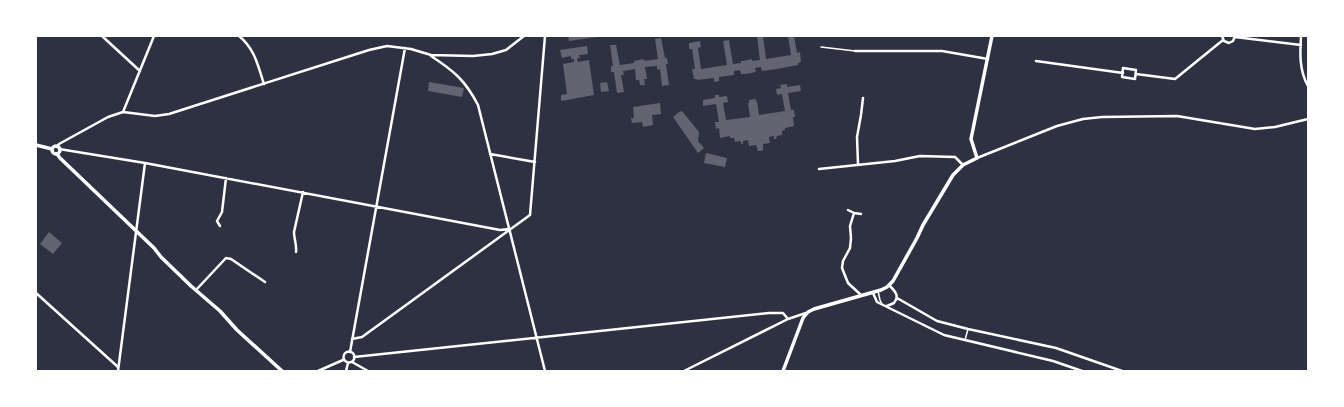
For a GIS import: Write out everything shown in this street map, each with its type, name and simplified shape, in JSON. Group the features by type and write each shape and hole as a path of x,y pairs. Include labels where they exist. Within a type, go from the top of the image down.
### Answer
{"street":[{"path":"102,36 140,71"},
{"path":"123,112 154,36"},
{"path":"239,36 252,49 264,84"},
{"path":"57,154 59,144 108,117 123,112 155,116 169,114 369,50 387,46 405,48 430,55 473,56 492,54 506,50 524,36"},
{"path":"352,339 362,337 530,215 546,36"},
{"path":"977,158 971,139 992,36"},
{"path":"1222,36 1223,40 1229,43 1233,41 1235,37 1300,45"},
{"path":"1301,36 1300,63 1304,80 1308,86"},
{"path":"1136,74 1175,79 1223,40"},
{"path":"350,352 405,48"},
{"path":"855,51 942,51 988,59"},
{"path":"430,55 459,76 478,105 545,371"},
{"path":"1036,61 1123,73"},
{"path":"1123,68 1136,70 1135,79 1122,77 1123,73 1123,68"},
{"path":"858,164 857,137 862,115 863,98"},
{"path":"684,371 788,319 807,313 814,309 878,291 889,285 896,277 950,178 963,165 977,158 1057,126 1083,119 1102,117 1177,116 1255,129 1275,127 1308,119"},
{"path":"36,145 52,149 54,147 145,163 500,230 509,229"},
{"path":"52,149 53,153 57,154 196,290 220,311 237,330 282,371"},
{"path":"490,154 535,162"},
{"path":"819,169 895,161 915,156 955,157 963,165"},
{"path":"118,371 135,230 145,163"},
{"path":"220,226 217,221 222,212 226,178"},
{"path":"296,252 297,247 294,232 303,192"},
{"path":"848,210 861,214"},
{"path":"854,213 850,226 850,248 842,268 846,280 861,295"},
{"path":"196,290 226,258 231,259 265,282"},
{"path":"889,285 896,293 897,298 937,321 1056,348 1122,371"},
{"path":"873,292 877,302 944,335 1053,361 1082,371"},
{"path":"36,293 118,367"},
{"path":"884,305 891,305 897,298"},
{"path":"354,357 769,313 783,313 788,319"},
{"path":"783,371 802,321 807,313"},
{"path":"350,352 353,353 354,357"},
{"path":"343,360 345,353 350,352"},
{"path":"352,362 354,357"},
{"path":"343,360 348,363 352,362 368,371"},
{"path":"318,371 343,360"},
{"path":"346,371 348,363"}],"lane":[{"path":"821,47 855,51"},
{"path":"878,291 880,300 884,305"},
{"path":"965,340 968,329"}],"building":[{"path":"568,36 597,36 597,37 569,41"},
{"path":"757,36 763,36 766,59 791,55 788,36 794,36 797,53 800,52 801,62 798,63 798,65 762,71 761,67 755,68 756,72 745,74 741,74 740,70 734,71 734,75 719,77 719,81 714,82 714,78 694,79 692,69 695,69 692,49 689,49 689,43 700,41 701,47 698,48 701,69 727,65 723,41 729,40 733,64 752,59 752,61 760,60"},
{"path":"661,38 665,58 667,58 668,64 666,64 669,85 662,86 660,69 657,70 657,66 645,67 647,79 644,79 645,85 640,85 639,80 636,80 635,69 623,71 624,75 621,75 624,92 617,93 614,72 611,72 611,66 613,66 610,45 616,45 620,65 634,63 634,61 644,59 644,61 658,59 655,39"},
{"path":"587,46 588,54 579,55 580,58 577,58 578,62 589,60 594,95 561,101 561,95 567,94 563,64 574,62 574,59 571,59 571,56 562,58 560,50"},
{"path":"429,82 464,88 462,97 428,91"},
{"path":"607,82 609,91 601,92 600,83"},
{"path":"787,84 787,87 800,85 801,91 788,93 791,110 794,110 794,126 785,128 785,130 782,131 782,135 777,136 776,139 774,139 774,136 769,137 770,143 763,144 763,150 761,151 758,151 756,145 749,146 748,140 743,141 742,145 740,141 735,142 734,138 730,138 730,136 720,138 719,128 716,129 715,122 719,122 716,104 703,106 703,100 715,98 715,95 719,95 719,97 727,96 728,102 723,103 726,120 750,117 749,100 756,99 759,115 785,111 782,94 777,95 776,89 781,88 780,85"},
{"path":"660,103 661,114 652,115 653,125 643,127 642,122 632,123 631,118 634,118 633,107"},
{"path":"682,111 699,132 698,141 704,148 698,153 673,117"},
{"path":"706,153 727,158 725,167 704,163"},
{"path":"49,232 62,243 53,254 40,244"}]}
